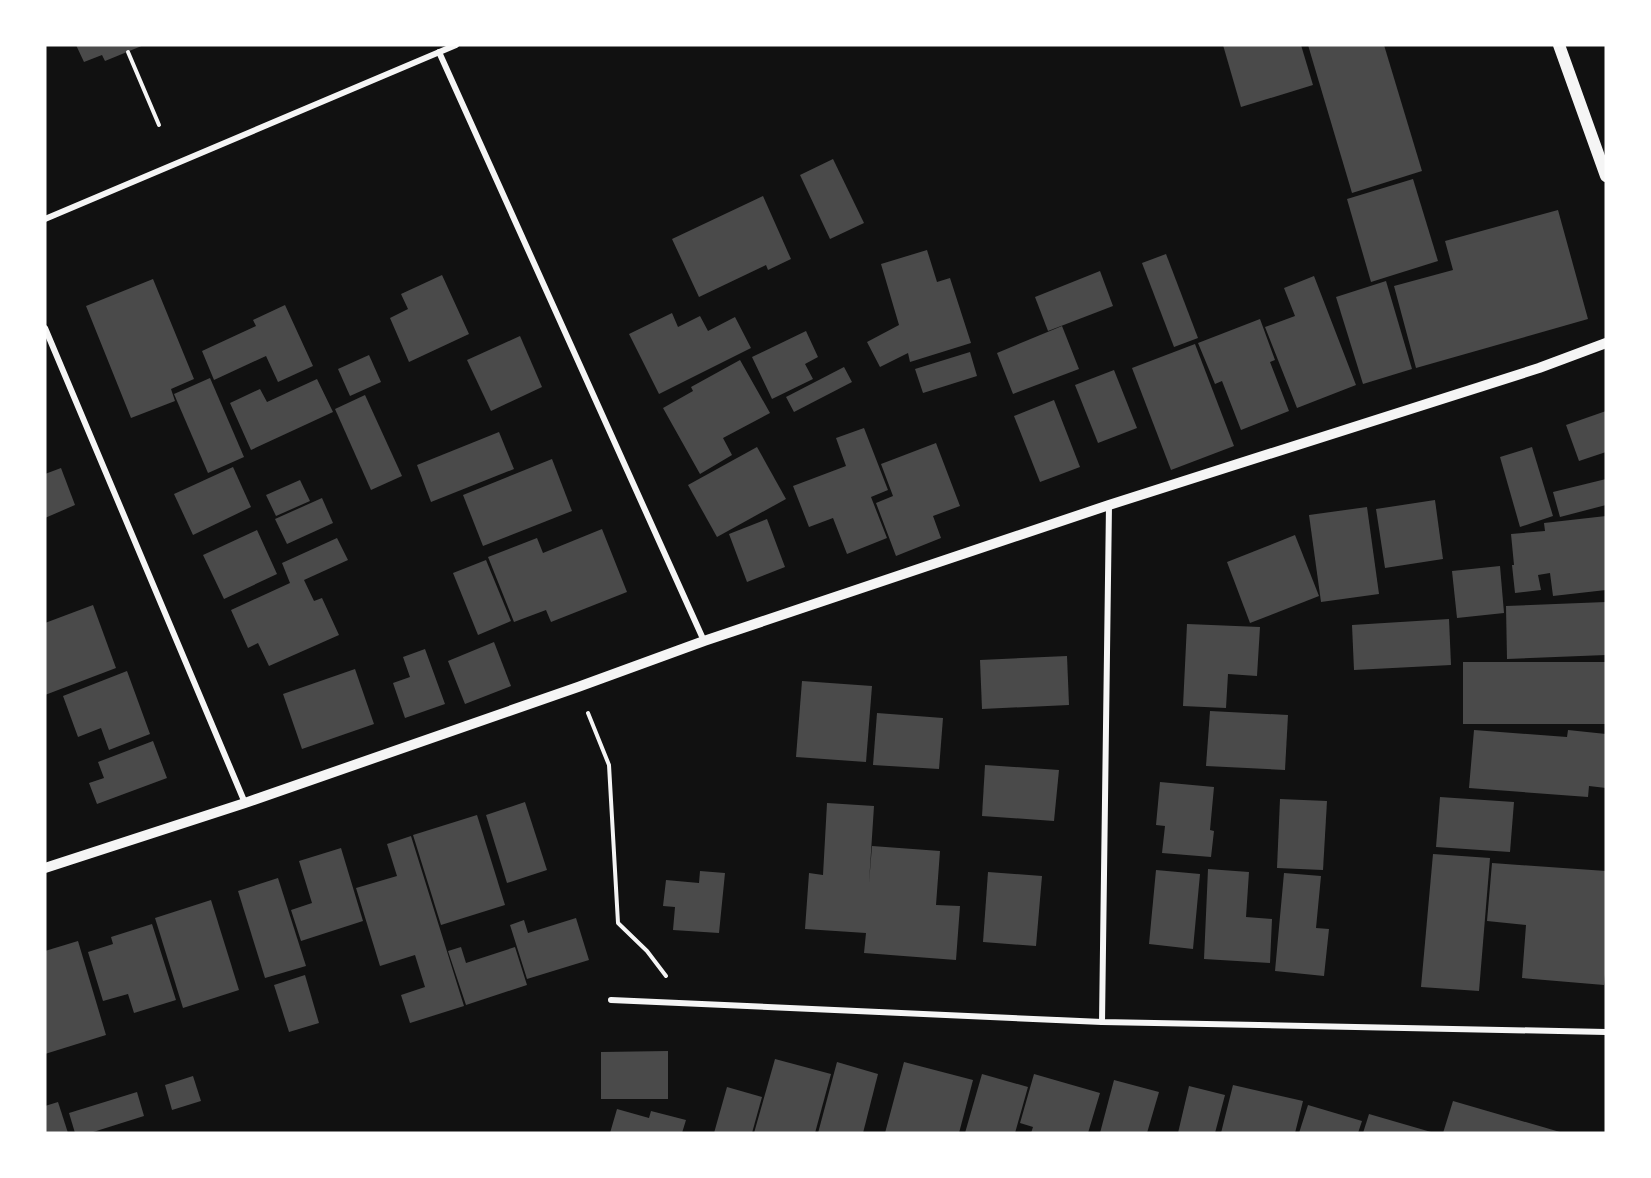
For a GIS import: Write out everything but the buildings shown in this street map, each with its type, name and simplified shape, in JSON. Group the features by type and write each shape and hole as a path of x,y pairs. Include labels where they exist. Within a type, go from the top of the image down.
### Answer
{"main road":[{"path":"1559,45 1606,176"}],"street":[{"path":"45,219 456,45"},
{"path":"439,52 704,641"},
{"path":"45,328 245,803"},
{"path":"45,868 245,803 704,641 1109,505 1539,368 1606,343"},
{"path":"1102,1022 1109,505"},
{"path":"611,1000 1102,1022 1606,1032"}],"path":[{"path":"128,52 159,125"},
{"path":"578,687 609,765 618,923 647,951 691,1004"}]}
